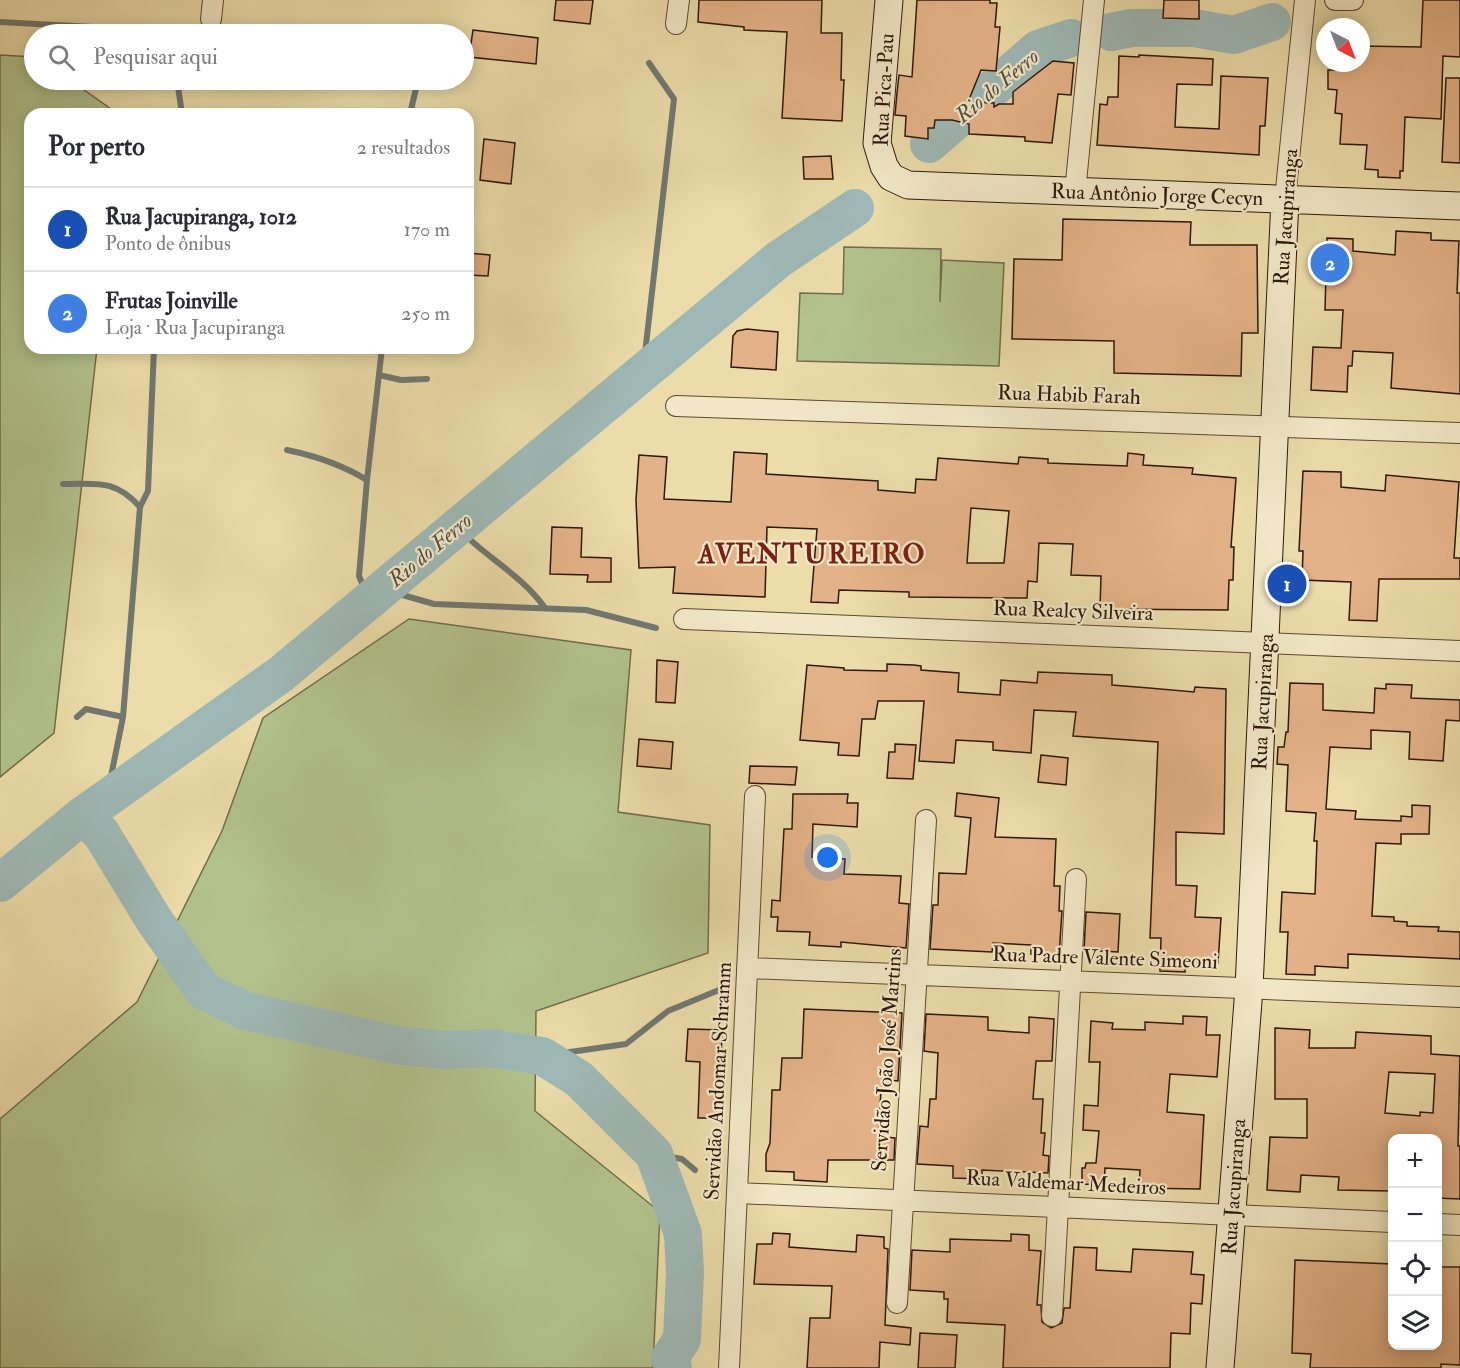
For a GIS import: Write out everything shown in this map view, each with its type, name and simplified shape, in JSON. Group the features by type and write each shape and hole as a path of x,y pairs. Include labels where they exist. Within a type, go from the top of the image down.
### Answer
{"street":[{"path":"676,24 679,0"},
{"name":"Rua Pica-Pau","path":"889,0 877,142 884,166 891,177"},
{"path":"1075,192 1094,0"},
{"name":"Rua Jacupiranga","path":"1220,1368 1249,988 1285,200 1305,0"},
{"path":"1335,0 1353,0"},
{"name":"Rua Antônio Jorge Cecyn","path":"891,177 908,185 919,186 1460,206"},
{"name":"Rua Habib Farah","path":"676,405 1460,433"},
{"name":"Rua Realcy Silveira","path":"684,619 1460,651"},
{"name":"Servidão Andomar Schramm","path":"729,1368 755,796"},
{"name":"Servidão João José Martins","path":"897,1303 926,820"},
{"path":"1052,1316 1076,879"},
{"name":"Rua Padre Valente Simeoni","path":"747,968 1460,997"},
{"name":"Rua Valdemar Medeiros","path":"737,1193 1388,1222"},
{"path":"1442,1224 1460,1225"}],"green space":[{"path":"0,55 24,56 24,90 84,90 110,108 24,108 24,354 96,354 54,733 0,777"},
{"path":"844,247 941,249 940,302 942,260 1004,263 999,366 797,361 800,293 843,294"},
{"path":"409,619 631,650 618,812 710,825 708,953 536,1011 535,1111 660,1212 653,1368 0,1368 0,1119 137,1002 222,831 263,718"}],"building":[{"path":"556,0 593,0 590,24 554,20"},
{"path":"699,0 822,0 821,33 842,33 841,80 844,80 842,121 782,118 787,32 744,30 744,27 698,22"},
{"path":"917,0 990,0 990,3 997,3 995,27 1000,27 996,71 981,70 968,102 994,103 994,107 999,104 1013,104 1013,92 1053,61 1074,63 1071,95 1058,94 1052,143 1025,141 1025,137 969,134 969,124 952,120 935,120 934,128 928,128 928,139 905,136 906,116 895,115 899,75 912,77"},
{"path":"1164,0 1199,0 1199,19 1163,18"},
{"path":"1423,0 1460,0 1460,57 1443,56 1441,119 1405,117 1403,171 1400,171 1400,178 1378,177 1378,170 1365,169 1367,145 1340,144 1342,114 1335,113 1337,90 1328,89 1328,72 1370,72 1370,46 1421,47"},
{"path":"474,30 538,38 536,64 474,58"},
{"path":"1139,55 1213,59 1212,85 1177,84 1175,127 1219,129 1221,76 1268,78 1265,126 1260,126 1259,155 1097,145 1100,104 1107,105 1108,97 1118,97 1119,56 1139,57"},
{"path":"1446,78 1460,78 1460,163 1442,162"},
{"path":"484,139 515,143 511,184 480,180"},
{"path":"831,156 833,179 804,179 803,157"},
{"path":"1063,219 1191,222 1190,245 1257,245 1258,333 1242,333 1241,376 1114,373 1114,341 1012,339 1014,259 1062,260"},
{"path":"1396,231 1431,233 1431,240 1459,241 1457,293 1460,293 1460,394 1391,388 1393,353 1353,351 1352,366 1348,366 1347,392 1311,390 1313,347 1341,348 1343,310 1325,310 1327,238 1353,239 1353,251 1395,255"},
{"path":"474,254 490,255 488,276 474,275"},
{"path":"747,329 778,332 776,370 731,367 733,336 737,331"},
{"path":"734,452 767,454 766,474 878,481 878,490 915,493 916,479 936,480 938,458 1018,464 1019,457 1048,459 1048,463 1127,466 1128,453 1144,455 1143,465 1193,468 1192,474 1236,478 1231,547 1234,547 1233,580 1229,580 1228,610 1100,609 1101,576 1071,575 1073,544 1039,543 1037,582 1028,581 1027,598 909,597 909,592 839,590 838,603 811,602 817,529 767,527 765,597 673,593 675,567 639,568 636,500 639,455 667,457 664,499 731,502","holes":["971,508 1009,511 1004,563 967,563"]},
{"path":"1303,471 1341,472 1341,487 1385,491 1386,475 1459,482 1454,558 1460,558 1460,579 1379,579 1377,621 1349,620 1351,582 1302,580 1303,551 1299,551"},
{"path":"552,527 582,528 581,557 611,558 611,582 587,582 588,575 550,574"},
{"path":"657,660 678,662 675,703 656,702"},
{"path":"887,664 914,665 921,666 921,670 959,673 958,692 1000,695 1001,680 1037,683 1038,672 1112,675 1112,685 1194,692 1195,687 1226,689 1224,834 1176,832 1176,885 1197,886 1195,917 1221,918 1218,963 1186,961 1185,972 1160,971 1161,938 1150,938 1158,742 1073,736 1076,712 1034,710 1031,753 993,750 993,742 956,740 954,763 919,761 924,701 878,701 875,719 862,719 859,756 838,755 839,743 800,740 807,665 844,668 844,670 887,671"},
{"path":"1290,683 1323,684 1323,710 1374,713 1375,688 1386,689 1386,684 1412,685 1411,698 1460,700 1460,721 1446,720 1443,761 1409,759 1410,732 1371,730 1371,749 1330,747 1326,809 1356,811 1355,819 1401,821 1401,816 1412,817 1412,805 1430,806 1429,834 1401,834 1401,844 1376,843 1372,916 1394,917 1394,921 1407,922 1407,926 1439,927 1438,931 1460,932 1460,959 1348,954 1348,968 1315,966 1315,975 1286,974 1288,932 1280,932 1282,892 1315,894 1317,841 1314,841 1316,813 1286,811 1288,765 1277,764 1278,747 1284,747 1286,732 1288,732"},
{"path":"639,739 673,742 671,769 637,766"},
{"path":"895,744 916,745 913,779 887,778 889,752 895,752"},
{"path":"1041,755 1068,758 1066,785 1038,782"},
{"path":"750,766 797,767 795,785 749,783"},
{"path":"957,793 999,798 995,837 1056,839 1054,886 1060,886 1059,911 1062,911 1059,956 1031,954 1031,945 993,943 992,952 930,949 933,905 938,905 939,873 966,874 971,818 955,816"},
{"path":"793,794 848,794 847,803 858,803 857,827 813,824 812,857 845,859 844,874 901,876 899,903 909,904 906,948 841,942 841,947 809,945 810,932 777,931 778,917 771,917 772,900 780,901 784,829 792,829"},
{"path":"1086,912 1120,914 1118,952 1084,950"},
{"path":"804,1009 902,1013 898,1081 889,1080 888,1090 881,1090 879,1126 884,1126 884,1137 895,1138 894,1160 828,1160 827,1182 794,1180 794,1172 766,1171 766,1154 770,1143 772,1090 780,1090 782,1058 802,1058"},
{"path":"926,1014 988,1017 988,1030 1029,1033 1029,1017 1054,1019 1052,1061 1036,1061 1033,1099 1043,1099 1041,1133 1045,1133 1043,1155 1049,1156 1048,1173 982,1170 982,1179 953,1178 953,1166 917,1164 920,1126 928,1127 930,1099 936,1099 938,1053 924,1051"},
{"path":"1183,1016 1207,1017 1206,1035 1220,1035 1217,1077 1170,1074 1167,1112 1204,1115 1200,1189 1139,1188 1140,1170 1105,1168 1104,1185 1082,1184 1082,1168 1085,1168 1086,1163 1096,1163 1099,1131 1083,1130 1084,1105 1098,1106 1100,1062 1089,1062 1091,1021 1113,1023 1112,1029 1145,1030 1145,1022 1183,1024"},
{"path":"1275,1028 1310,1030 1309,1048 1355,1048 1356,1032 1431,1036 1431,1054 1460,1056 1458,1146 1460,1146 1460,1199 1442,1198 1442,1134 1388,1134 1388,1191 1338,1190 1339,1177 1301,1175 1300,1192 1267,1190 1270,1137 1307,1138 1307,1099 1275,1099","holes":["1389,1072 1435,1074 1433,1113 1420,1112 1420,1116 1385,1113"]},
{"path":"688,1029 722,1030 721,1062 717,1062 716,1118 698,1118 700,1062 686,1061"},
{"path":"773,1233 790,1234 789,1247 856,1252 857,1235 884,1237 884,1248 888,1249 885,1325 911,1328 910,1345 880,1342 879,1368 807,1368 810,1318 830,1318 832,1286 754,1284 757,1244 772,1244"},
{"path":"1011,1234 1029,1235 1029,1250 1041,1251 1037,1305 1041,1305 1042,1322 1051,1328 1062,1323 1064,1308 1070,1308 1074,1247 1097,1248 1096,1270 1131,1272 1133,1249 1193,1252 1191,1274 1204,1275 1202,1304 1191,1303 1190,1334 1171,1333 1170,1368 1003,1368 1005,1325 947,1322 948,1299 944,1299 944,1292 910,1290 912,1250 950,1252 950,1239 1011,1241"},
{"path":"1295,1260 1388,1264 1388,1350 1442,1350 1442,1267 1460,1267 1460,1365 1441,1364 1441,1368 1310,1368 1311,1354 1292,1353"},
{"path":"920,1333 957,1335 955,1368 918,1368"}],"waterway":[{"path":"0,22 37,24"},
{"name":"Rio do Ferro","path":"1111,32 1131,28 1194,28 1234,35 1272,22"},
{"name":"Rio do Ferro","path":"929,144 1038,49 1071,38"},
{"path":"643,371 674,99 649,63"},
{"path":"178,90 181,108"},
{"path":"411,108 416,90"},
{"name":"Rio do Ferro","path":"0,883 82,816 281,674 779,259 855,208"},
{"path":"106,801 123,717 140,507 148,491 154,354"},
{"path":"370,602 359,576 381,354"},
{"path":"379,375 401,380 427,379"},
{"path":"287,450 328,461 367,480"},
{"path":"63,484 96,484 114,487 140,507"},
{"path":"458,528 526,586 545,608"},
{"path":"385,590 434,604 586,610 656,628"},
{"path":"77,717 86,709 123,717"},
{"path":"82,816 101,833 154,920 204,991 246,1011 397,1045 444,1050 491,1048 542,1056 579,1079 654,1154 683,1234 685,1273 682,1339 670,1358 673,1368"},
{"path":"542,1056 626,1044 668,1011 719,990"},
{"path":"654,1154 682,1159 695,1170"}],"place":[{"name":"Frutas Joinville","path":"1330,263"},
{"name":"Rua Jacupiranga, 1012","path":"1287,584"}],"district":[{"name":"AVENTUREIRO","path":"812,554"}]}
